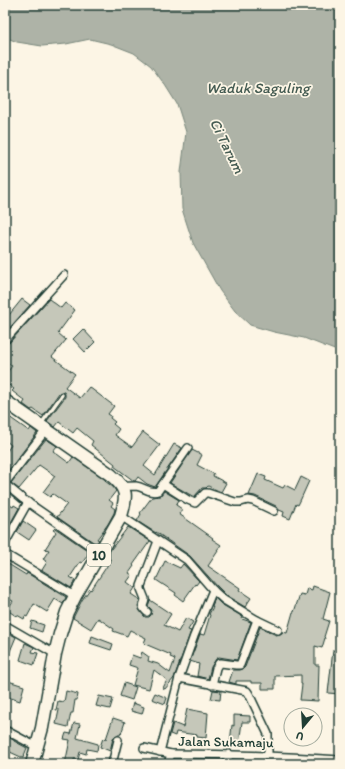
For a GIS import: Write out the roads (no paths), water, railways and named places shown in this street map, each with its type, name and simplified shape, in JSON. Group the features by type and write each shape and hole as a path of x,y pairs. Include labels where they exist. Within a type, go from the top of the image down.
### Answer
{"highway":[{"path":"5,401 111,475 123,487"},
{"name":"10","path":"32,764 42,728 55,654 62,627 75,596 121,516 125,500 123,487"}],"street":[{"path":"5,340 64,275"},
{"path":"43,427 5,484 23,499 100,553"},
{"path":"123,487 137,486 154,492 158,491 188,448"},
{"path":"163,484 195,503 201,496 208,493 235,502 248,500 253,501 274,511"},
{"path":"5,543 28,502"},
{"path":"121,516 186,560 224,600 257,620 278,630"},
{"path":"147,612 142,606 145,599 141,586 158,541"},
{"path":"5,554 75,596"},
{"path":"160,752 179,678 213,590"},
{"path":"212,684 216,668 219,663 240,665 257,620"},
{"path":"5,625 55,654"},
{"path":"179,678 244,690 249,694 268,734 268,756"},
{"path":"5,730 37,747"},
{"path":"112,764 118,740"},
{"path":"144,748 171,754"},
{"name":"Jalan Sukamaju","path":"168,764 171,754 193,753 340,760"},
{"path":"227,764 229,754"}],"lane":[{"path":"43,427 62,395"}],"water":[{"name":"Waduk Saguling","path":"5,5 340,5 340,355 337,351 304,338 250,325 235,311 220,291 193,243 182,209 181,172 186,132 177,104 151,66 134,53 111,44 90,39 66,44 42,46 17,42 5,37"}],"water label":[{"name":"Ci Tarum","path":"227,146"}]}
